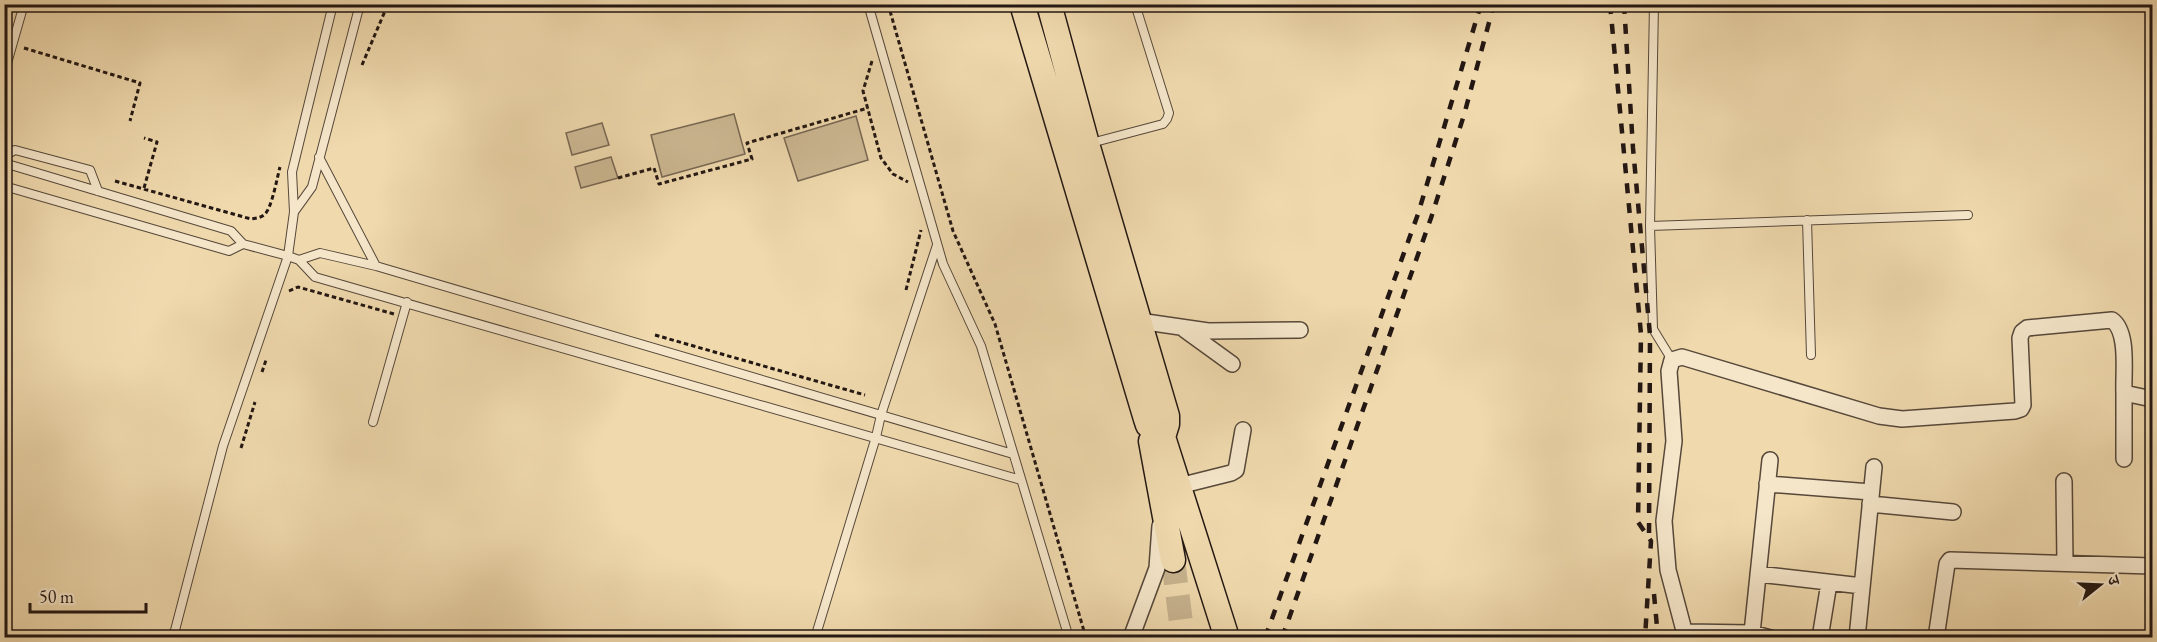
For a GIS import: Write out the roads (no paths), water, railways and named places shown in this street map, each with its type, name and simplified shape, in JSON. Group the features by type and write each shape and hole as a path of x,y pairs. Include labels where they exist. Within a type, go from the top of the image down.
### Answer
{"main road":[{"path":"1022,4 1227,638"},
{"path":"1049,4 1139,321 1160,427"},
{"path":"1173,560 1180,488"}],"street":[{"path":"1770,638 1752,633 1685,635 1668,570 1664,521 1674,441 1670,371 1672,360 1682,357 1879,416 1902,418 2015,411 2023,405 2020,338 2022,332 2027,328 2112,320 2118,324 2122,334 2124,459"},
{"path":"1139,321 1208,331 1300,330"},
{"path":"1182,328 1232,364"},
{"path":"2124,393 2152,399"},
{"path":"1131,638 1157,568 1180,488 1236,470 1243,430"},
{"path":"1752,633 1770,460"},
{"path":"1857,638 1874,467"},
{"path":"2064,481 2065,563"},
{"path":"1767,484 1953,512"},
{"path":"1936,638 1947,564 1950,560 2152,566"},
{"path":"1758,574 1862,586"},
{"path":"1820,638 1829,583"}],"lane":[{"path":"4,74 24,4"},
{"path":"173,638 223,446 288,256 294,212 292,172 333,4"},
{"path":"294,212 312,187 360,4"},
{"path":"868,4 937,245 949,280 981,346 1069,638"},
{"path":"1087,144 1163,124 1167,119 1169,113 1135,4"},
{"path":"1654,4 1650,226 1653,330 1672,360"},
{"path":"4,156 15,150 90,170 98,191"},
{"path":"319,157 376,266"},
{"path":"4,163 231,231 243,244 299,260 315,277 1021,480"},
{"path":"4,186 229,250 243,244"},
{"path":"1650,226 1968,215"},
{"path":"1807,220 1811,355"},
{"path":"815,638 881,415 937,245"},
{"path":"299,260 320,253 376,266 1013,454"},
{"path":"373,422 406,303"}],"tunnel":[{"path":"1173,560 1183,638"}],"railway":[{"path":"1265,638 1418,214 1481,4"},
{"path":"1282,638 1431,218 1464,115 1494,4"},
{"path":"1610,4 1641,334 1638,522 1651,541 1645,638"},
{"path":"1624,4 1633,148 1650,335 1649,537"},
{"path":"1654,594 1658,638"}]}
